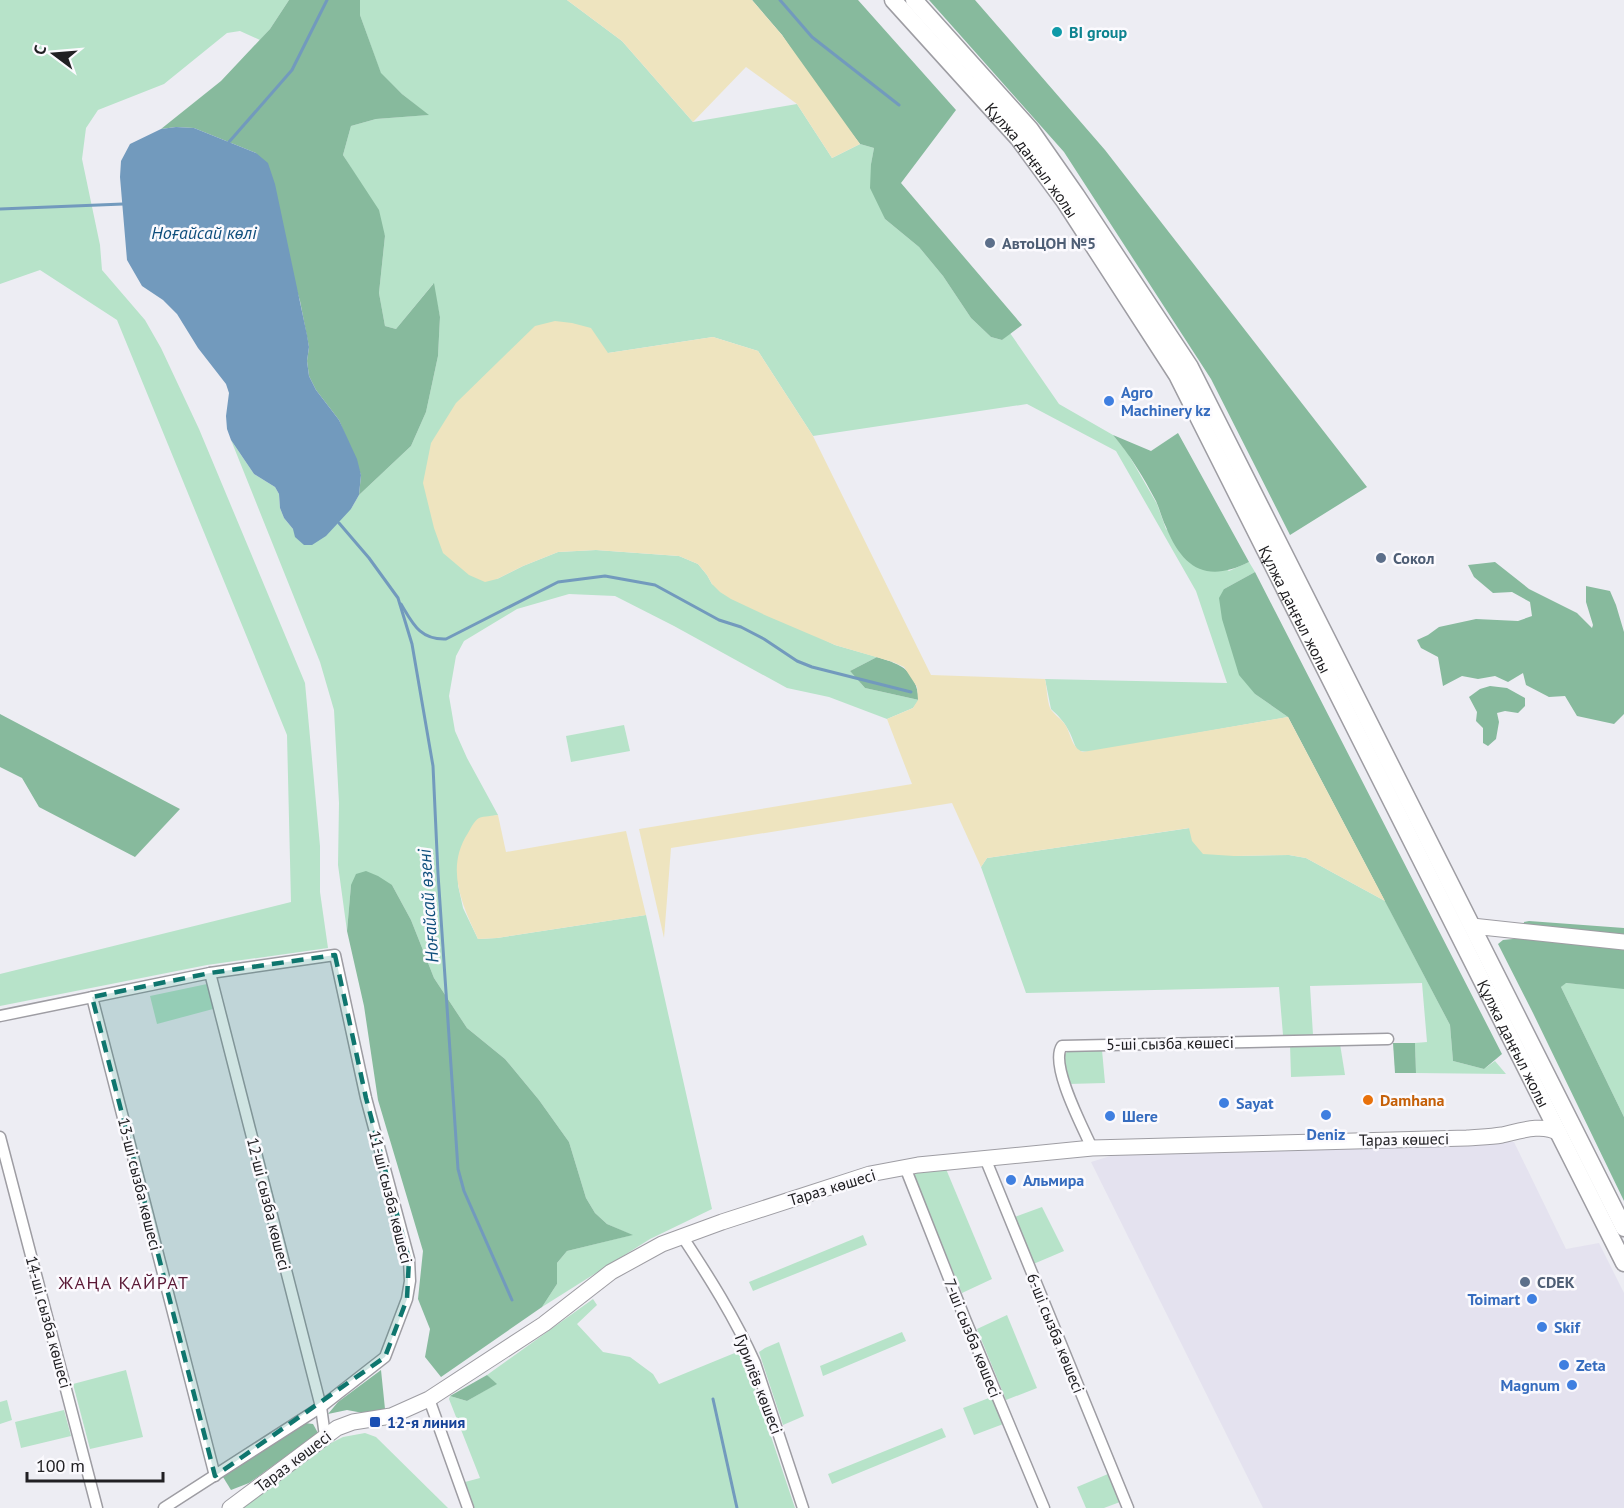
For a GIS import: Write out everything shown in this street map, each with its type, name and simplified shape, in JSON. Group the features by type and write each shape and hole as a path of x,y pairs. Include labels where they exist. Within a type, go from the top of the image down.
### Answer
{"main road":[{"name":"Құлжа даңғыл жолы","path":"893,0 1018,138 1065,202 1177,375 1624,1263"},
{"name":"Құлжа даңғыл жолы","path":"914,0 1030,129 1190,368 1624,1228"}],"street":[{"path":"1472,926 1624,942"},
{"name":"11-ші сызба көшесі","path":"164,1508 321,1407 385,1357 407,1299 410,1281 409,1259 366,1098 335,955 210,973"},
{"path":"0,1016 210,973"},
{"name":"12-ші сызба көшесі","path":"210,973 321,1407 325,1436"},
{"name":"13-ші сызба көшесі","path":"92,997 215,1476"},
{"name":"5-ші сызба көшесі","path":"1092,1148 1060,1073 1058,1053 1062,1046 1388,1039"},
{"path":"1517,1131 1529,1126 1536,1119 1541,1105 1537,1088"},
{"name":"Тараз көшесі","path":"230,1508 325,1436 345,1425 391,1416 429,1399 544,1324 611,1272 649,1250 682,1236 850,1180 905,1167 1092,1148 1467,1137 1499,1135 1541,1128 1559,1133"},
{"name":"14-ші сызба көшесі","path":"0,1137 97,1508"},
{"name":"6-ші сызба көшесі","path":"985,1158 1128,1508"},
{"name":"7-ші сызба көшесі","path":"905,1167 965,1319 1044,1508"},
{"name":"Гурилёв көшесі","path":"682,1236 747,1344 803,1508"},
{"path":"429,1399 468,1508"}],"highlighted area":[{"path":"335,955 366,1098 409,1259 407,1299 385,1357 215,1476 92,997 210,973"}],"shaded area":[{"path":"1514,1142 1566,1249 1599,1243 1624,1293 1624,1508 1263,1508 1091,1162 1120,1153"}],"green space":[{"path":"0,0 289,0 260,40 240,31 227,33 164,84 98,110 86,128 82,159 100,245 102,270 145,320 161,348 199,429 305,683 320,846 320,892 328,948 207,965 0,1006 0,974 291,902 287,735 117,320 40,270 0,284"},
{"path":"289,0 360,0 360,15 381,73 402,94 429,115 376,119 351,126 343,155 379,210 385,236 379,293 385,326 396,329 434,283 440,317 438,356 426,412 411,446 359,495 361,475 339,420 316,390 309,376 307,361 309,347 300,301 256,153 194,128 161,129 221,81 270,29"},
{"path":"360,0 567,0 622,41 693,122 797,104 832,158 860,144 874,148 871,164 885,219 919,247 943,276 971,318 991,337 1002,340 1010,333 1059,404 1113,435 1127,452 1157,504 1166,529 1229,571 1249,562 1255,572 1224,589 1255,694 1288,717 1089,752 1078,751 1066,726 1051,709 1045,679 1227,683 1196,591 1116,451 1027,404 813,436 758,351 713,337 608,353 497,579 558,552 596,550 679,556 698,564 712,584 835,645 877,657 850,671 865,688 919,700 913,708 887,719 829,697 787,688 615,596 569,594 517,609 464,641 456,656 449,696 455,731 498,815 479,819 458,885 463,908 478,939 646,915 712,1209 650,1239 542,1307 557,1284 557,1263 567,1251 632,1235 607,1224 595,1213 586,1198 569,1142 539,1100 505,1059 467,1028 434,978 411,920 392,885 351,885 347,931 338,865 339,803 334,710 320,662 231,440 254,474 275,487 279,494 280,508 284,518 293,529 351,509 359,495 411,446 426,412 438,356 440,317 433,284 396,329 385,326 379,293 385,236 358,179 343,155 351,126 376,119 428,115 381,74 360,15"},
{"path":"752,0 858,0 956,110 901,183 1022,325 1002,340 991,337 971,318 943,276 919,247 885,219 870,188 874,148 860,144 819,91 782,35"},
{"path":"929,0 975,0 1105,150 1367,487 1290,535 1211,379 1064,152"},
{"path":"1178,433 1249,562 1221,571 1209,571 1189,562 1173,541 1142,475 1113,435 1151,451"},
{"path":"1495,562 1529,589 1577,613 1592,628 1586,602 1586,586 1610,591 1624,632 1624,714 1614,724 1577,716 1565,696 1549,697 1526,685 1523,673 1508,682 1495,676 1478,679 1462,676 1443,686 1438,657 1421,648 1417,640 1439,627 1476,619 1518,621 1532,616 1530,602 1512,592 1493,593 1474,577 1468,565"},
{"path":"1255,572 1502,1054 1484,1069 1453,1061 1450,1025 1288,717 1255,694 1239,675 1222,619 1219,598 1224,589"},
{"path":"877,657 901,666 911,675 919,700 865,688 850,671"},
{"path":"1490,686 1507,688 1525,698 1525,706 1518,713 1505,711 1497,713 1499,722 1496,739 1488,746 1483,743 1483,728 1476,721 1477,712 1469,697 1480,689"},
{"path":"0,714 180,809 135,857 39,807 22,778 0,767"},
{"path":"624,725 630,751 571,762 566,736"},
{"path":"1190,828 1234,856 1289,855 1306,858 1385,901 1450,1025 1453,1061 1484,1069 1495,1061 1506,1074 1416,1073 1415,1043 1427,1042 1422,983 1310,986 1313,1035 1283,1035 1279,987 1026,993 981,867 987,858"},
{"path":"366,871 392,885 411,920 434,978 467,1028 505,1059 539,1100 569,1142 586,1198 595,1213 607,1224 633,1235 567,1251 557,1263 557,1284 542,1307 441,1377 425,1357 430,1329 418,1299 423,1251 378,1100 364,1006 347,931 351,885 356,874"},
{"path":"1524,922 1624,928 1624,989 1566,983 1561,987 1624,1117 1624,1201 1498,944 1503,940 1522,938"},
{"path":"1565,983 1624,988 1624,1117 1561,987"},
{"path":"207,984 213,1009 157,1024 150,996"},
{"path":"1393,1043 1415,1043 1416,1073 1395,1073"},
{"path":"1340,1044 1345,1075 1291,1077 1290,1045"},
{"path":"1102,1050 1105,1083 1068,1084 1063,1062 1068,1051"},
{"path":"946,1169 992,1279 962,1293 912,1173"},
{"path":"1042,1207 1064,1251 1031,1265 1012,1218"},
{"path":"863,1235 867,1245 753,1291 749,1282"},
{"path":"593,1299 597,1305 577,1324 603,1352 630,1357 653,1374 659,1384 742,1350 795,1508 474,1508 465,1482 480,1478 449,1399 450,1396 467,1401 496,1384 487,1375"},
{"path":"1007,1315 1037,1388 1006,1400 977,1329"},
{"path":"902,1332 906,1341 823,1376 820,1366"},
{"path":"779,1342 804,1416 783,1425 759,1352"},
{"path":"126,1370 143,1437 90,1449 73,1384"},
{"path":"381,1370 385,1409 363,1413 347,1410 328,1414 338,1402"},
{"path":"487,1375 497,1384 467,1401 450,1396"},
{"path":"994,1396 1006,1423 974,1435 963,1408"},
{"path":"7,1400 12,1420 0,1424 0,1402"},
{"path":"64,1410 71,1436 21,1448 15,1422"},
{"path":"305,1423 313,1424 318,1433 249,1483 231,1490 223,1477"},
{"path":"942,1428 946,1437 832,1484 828,1474"},
{"path":"365,1433 376,1437 448,1508 243,1508 325,1446 343,1437"},
{"path":"1108,1474 1120,1502 1104,1508 1086,1508 1077,1487"}],"sand":[{"path":"567,0 752,0 782,35 860,144 832,158 797,104 746,67 693,122 622,41"},
{"path":"555,321 591,328 608,353 713,337 758,351 813,436 931,675 1045,679 1050,708 1066,726 1076,748 1083,752 1288,717 1385,901 1306,858 1289,855 1203,854 1192,841 1189,828 987,858 981,867 952,803 671,848 664,938 639,829 912,784 887,719 913,708 918,700 917,687 904,667 835,645 731,599 712,584 698,564 679,556 596,550 558,552 485,582 469,575 443,553 423,483 431,443 456,403 535,326"},
{"path":"498,815 506,852 626,831 646,915 478,939 466,913 458,886 458,860 461,846 476,821 481,817"}],"water":[{"name":"Ноғайсай көлі","path":"194,128 256,153 268,163 275,184 307,335 309,376 316,390 339,420 357,459 361,475 359,495 351,509 326,536 312,545 304,545 295,537 293,529 284,518 280,508 279,494 275,487 254,474 231,440 227,429 229,393 226,384 198,348 177,314 163,300 142,286 127,260 120,177 121,161 130,144 161,129"}],"waterway":[{"path":"229,142 292,70 327,0"},
{"path":"780,0 812,37 899,105"},
{"name":"Ноғайсай өзені","path":"0,209 123,204"},
{"name":"Ноғайсай өзені","path":"339,523 369,558 398,598 412,644 433,766 458,1169 464,1191 512,1300"},
{"path":"401,604 414,624 424,634 437,639 446,639 558,582 605,576 655,585 719,620 741,627 764,639 797,661 812,667 911,692"},
{"name":"Ноғайсай өзені","path":"713,1399 737,1508"}],"place":[{"name":"BI group","path":"1057,32"},
{"name":"АвтоЦОН №5","path":"990,243"},
{"name":"Agro Machinery kz","path":"1109,401"},
{"name":"Сокол","path":"1381,558"},
{"name":"Damhana","path":"1368,1100"},
{"name":"Sayat","path":"1224,1103"},
{"name":"Deniz","path":"1326,1115"},
{"name":"Шеге","path":"1110,1116"},
{"name":"Альмира","path":"1011,1180"},
{"name":"CDEK","path":"1525,1282"},
{"name":"Toimart","path":"1532,1299"},
{"name":"Skif","path":"1542,1327"},
{"name":"Zeta","path":"1564,1365"},
{"name":"Magnum","path":"1572,1385"},
{"name":"12-я линия","path":"375,1422"}],"district":[{"name":"ЖАҢА ҚАЙРАТ","path":"124,1282"}]}
